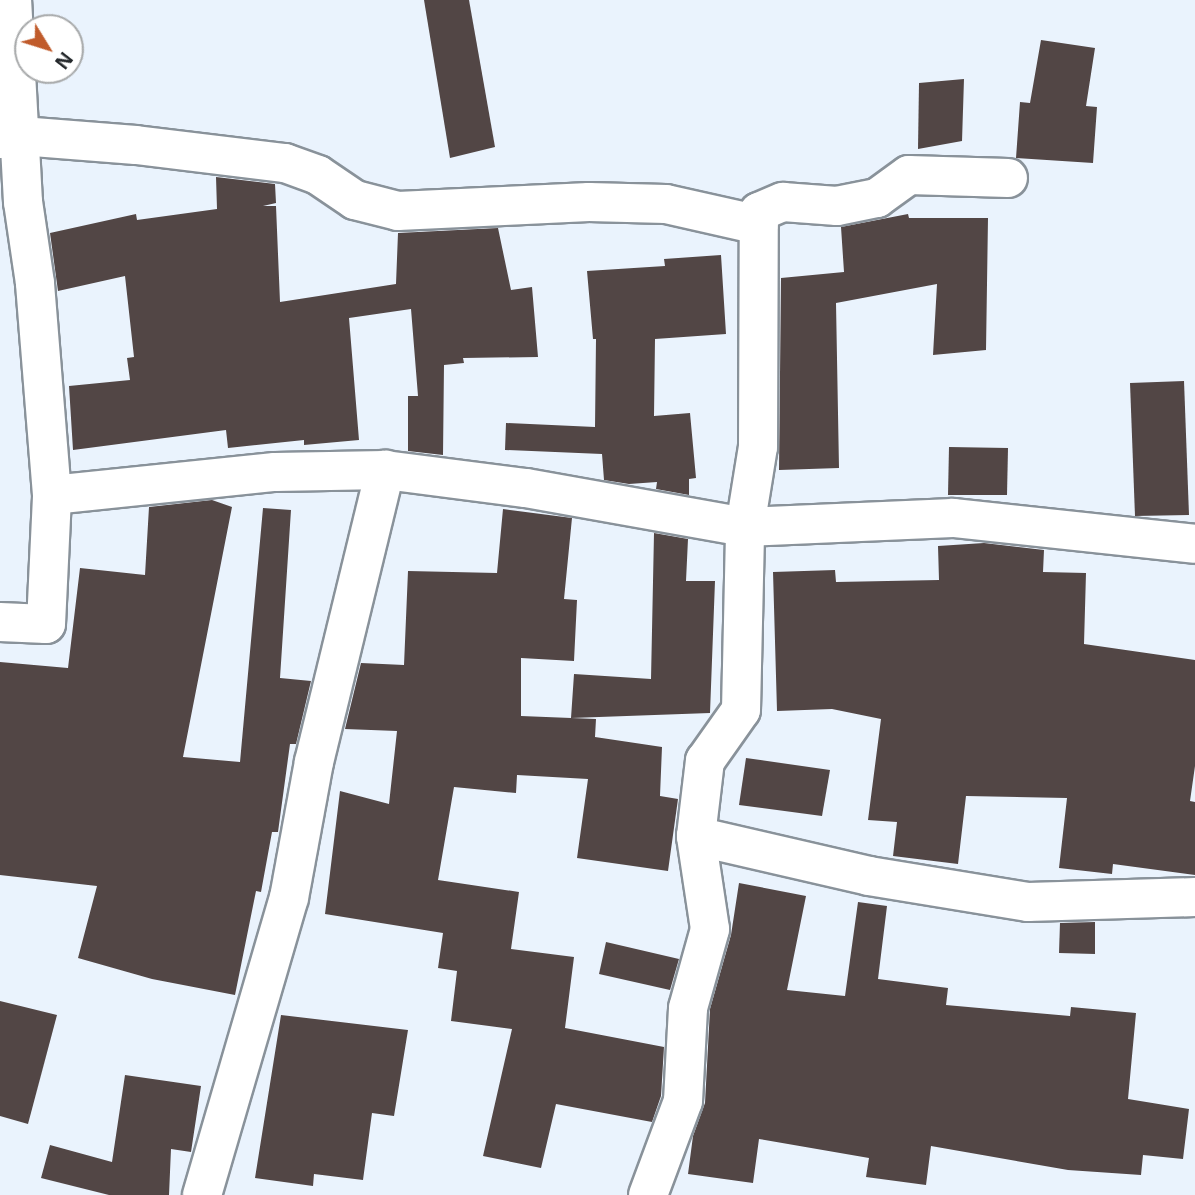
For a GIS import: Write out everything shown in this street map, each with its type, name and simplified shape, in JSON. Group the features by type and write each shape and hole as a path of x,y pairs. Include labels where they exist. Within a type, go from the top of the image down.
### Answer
{"street":[{"path":"0,622 46,624 52,495 36,283 10,138 12,0"},
{"path":"10,138 285,163 318,175 355,200 398,211 589,202 666,204 760,225"},
{"path":"648,1195 682,1101 688,1007 710,929 696,836 705,761 741,710 745,527 758,447 755,281 759,212 783,202 850,203 877,198 909,175 1008,178"},
{"path":"52,495 275,472 386,470 526,488 745,527 954,518 1195,544"},
{"path":"202,1195 289,898 313,762 386,470"},
{"path":"696,836 869,876 1028,902 1195,897"}],"building":[{"path":"424,0 469,0 495,147 450,158"},
{"path":"1041,40 1095,48 1086,106 1097,107 1093,163 1016,158 1020,102 1030,103"},
{"path":"964,79 962,141 918,149 919,83"},
{"path":"216,177 275,184 276,203 263,206 276,206 280,302 396,284 398,233 498,228 511,290 532,287 538,357 463,358 464,363 444,365 443,455 408,451 408,396 418,396 411,309 349,318 359,440 304,445 304,440 228,448 226,430 73,450 69,386 130,380 127,358 134,357 125,276 58,291 50,233 136,214 137,220 217,209"},
{"path":"908,214 909,218 988,218 986,350 933,355 937,284 836,303 839,468 779,470 781,278 844,272 841,227"},
{"path":"721,255 726,334 655,339 654,416 690,413 696,478 689,479 689,495 656,489 657,482 629,484 604,480 602,454 505,450 506,423 595,427 596,339 593,339 587,271 665,266 664,259"},
{"path":"1184,381 1189,515 1135,516 1130,383"},
{"path":"949,447 1008,448 1007,495 948,495"},
{"path":"212,500 232,507 183,757 240,762 263,508 291,510 280,678 311,681 296,744 290,744 278,832 272,832 261,892 256,891 235,995 152,979 78,958 97,886 0,875 0,662 68,668 80,568 145,575 149,507"},
{"path":"503,509 572,518 564,599 577,600 574,661 521,658 521,716 596,719 595,737 662,747 660,796 678,799 668,871 577,858 588,779 517,775 516,793 454,787 438,880 519,892 511,949 574,957 565,1028 664,1047 661,1096 652,1122 556,1104 541,1168 483,1156 512,1029 451,1021 457,971 438,968 443,933 325,914 340,791 389,804 397,731 345,729 361,663 404,665 408,571 497,573"},
{"path":"654,533 688,539 686,581 715,581 710,713 571,718 574,674 651,679"},
{"path":"984,543 1044,550 1043,572 1086,573 1084,644 1195,660 1195,766 1190,801 1195,802 1195,875 1113,864 1112,874 1059,868 1067,798 966,796 958,864 893,856 897,822 868,820 881,719 832,709 777,711 773,572 835,570 836,582 939,580 938,546"},
{"path":"746,758 830,770 822,816 739,805"},
{"path":"739,883 806,896 787,990 845,996 858,902 887,906 878,979 948,988 946,1005 1070,1016 1071,1007 1136,1013 1128,1099 1189,1109 1183,1159 1143,1155 1141,1175 1068,1170 931,1146 926,1185 866,1177 869,1158 759,1139 753,1183 688,1174 693,1136 705,1103 710,1009 731,935"},
{"path":"1095,922 1095,954 1059,953 1060,923"},
{"path":"606,942 679,959 670,990 599,974"},
{"path":"0,1001 57,1015 28,1124 0,1116"},
{"path":"281,1015 408,1030 394,1116 372,1113 363,1180 314,1174 313,1186 255,1178"},
{"path":"125,1075 201,1086 191,1152 171,1149 169,1195 109,1195 41,1178 50,1145 112,1162"}]}
